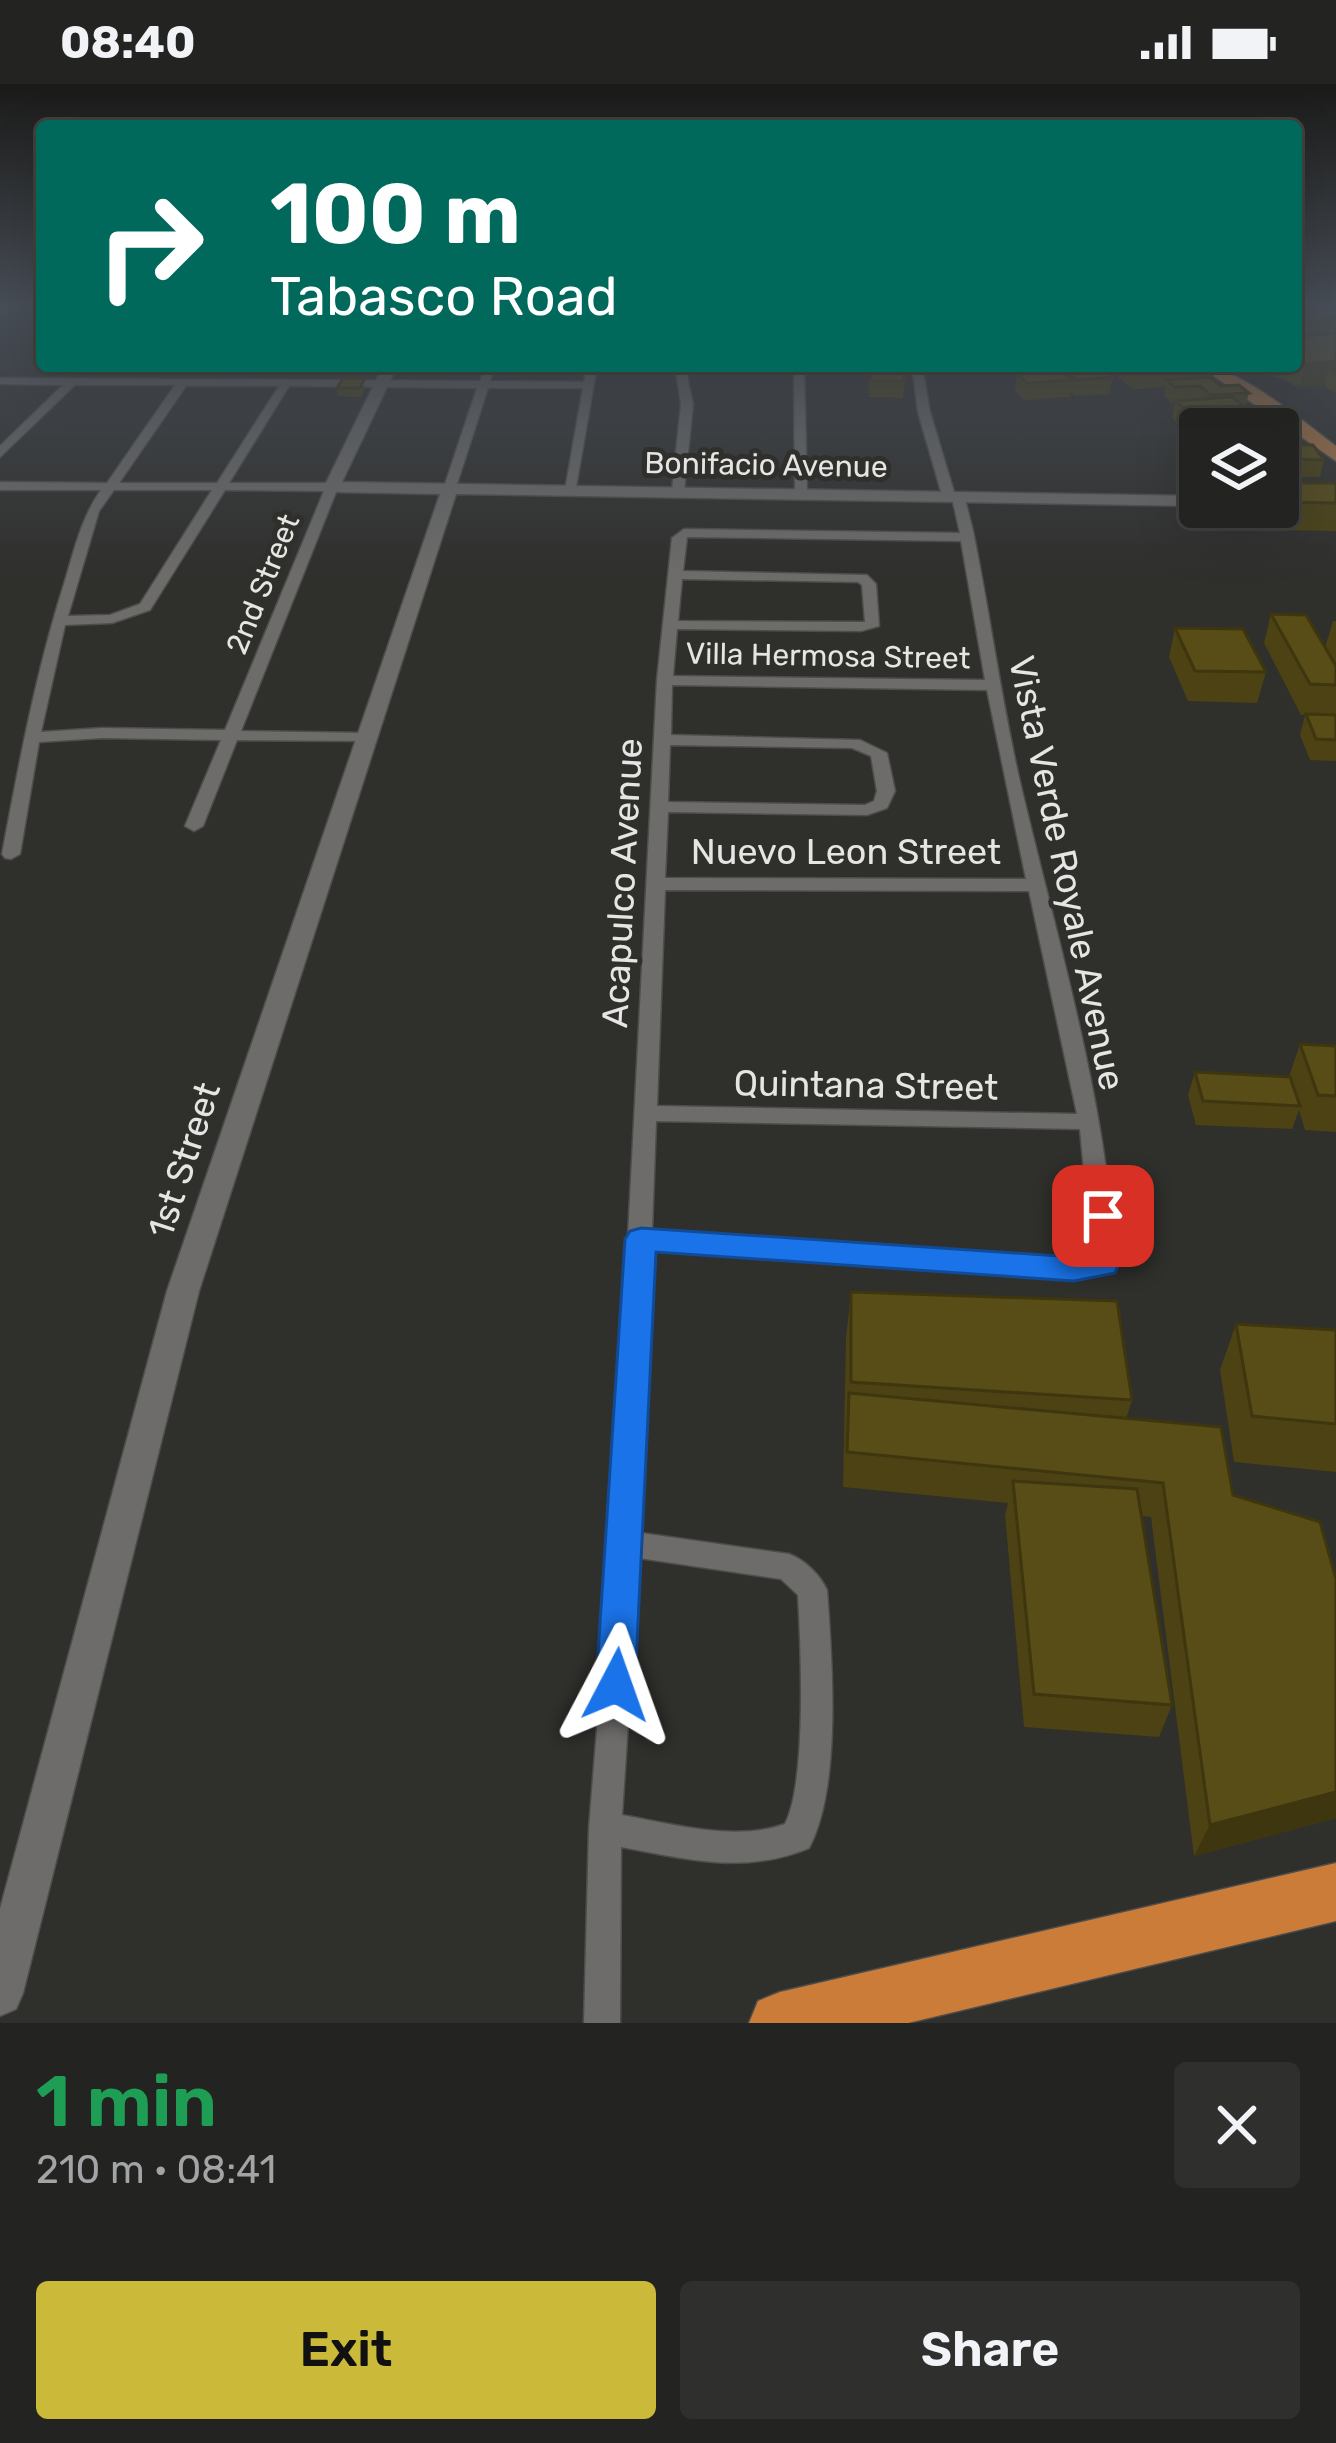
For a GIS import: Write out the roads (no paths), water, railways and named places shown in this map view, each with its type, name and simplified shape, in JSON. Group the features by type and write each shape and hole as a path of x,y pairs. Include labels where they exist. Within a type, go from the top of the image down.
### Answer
{"highway":[{"path":"780,2023 1336,1892"}],"main road":[{"path":"1257,395 1336,455"}],"street":[{"path":"0,453 58,395"},
{"path":"10,854 32,738 81,544 108,487 173,395"},
{"path":"59,621 112,619 145,607 278,395"},
{"name":"2nd Street","path":"194,826 332,487 376,395"},
{"name":"1st Street","path":"0,1993 182,1291 480,395"},
{"path":"572,490 586,395"},
{"path":"678,490 685,395"},
{"path":"799,395 801,493"},
{"name":"Vista Verde Royale Avenue","path":"641,1239 1056,1269 1104,1264 1103,1216 1087,1122 991,686 966,537 921,395"},
{"path":"0,486 332,487"},
{"name":"Bonifacio Avenue","path":"332,487 1179,500"},
{"name":"Acapulco Avenue","path":"602,2023 605,1828 626,1543 665,680 680,538 684,533 966,537"},
{"path":"673,625 861,627 872,626 873,620 869,584 862,578 677,575"},
{"name":"Villa Hermosa Street","path":"665,680 991,686"},
{"path":"32,738 102,733 366,738"},
{"path":"660,807 867,810 881,804 886,791 879,753 872,747 662,740"},
{"name":"Nuevo Leon Street","path":"655,884 1036,885"},
{"name":"Quintana Street","path":"644,1113 1087,1122"},
{"path":"605,1828 733,1848 796,1837 806,1827 809,1808 812,1590 789,1567 626,1543"}]}
